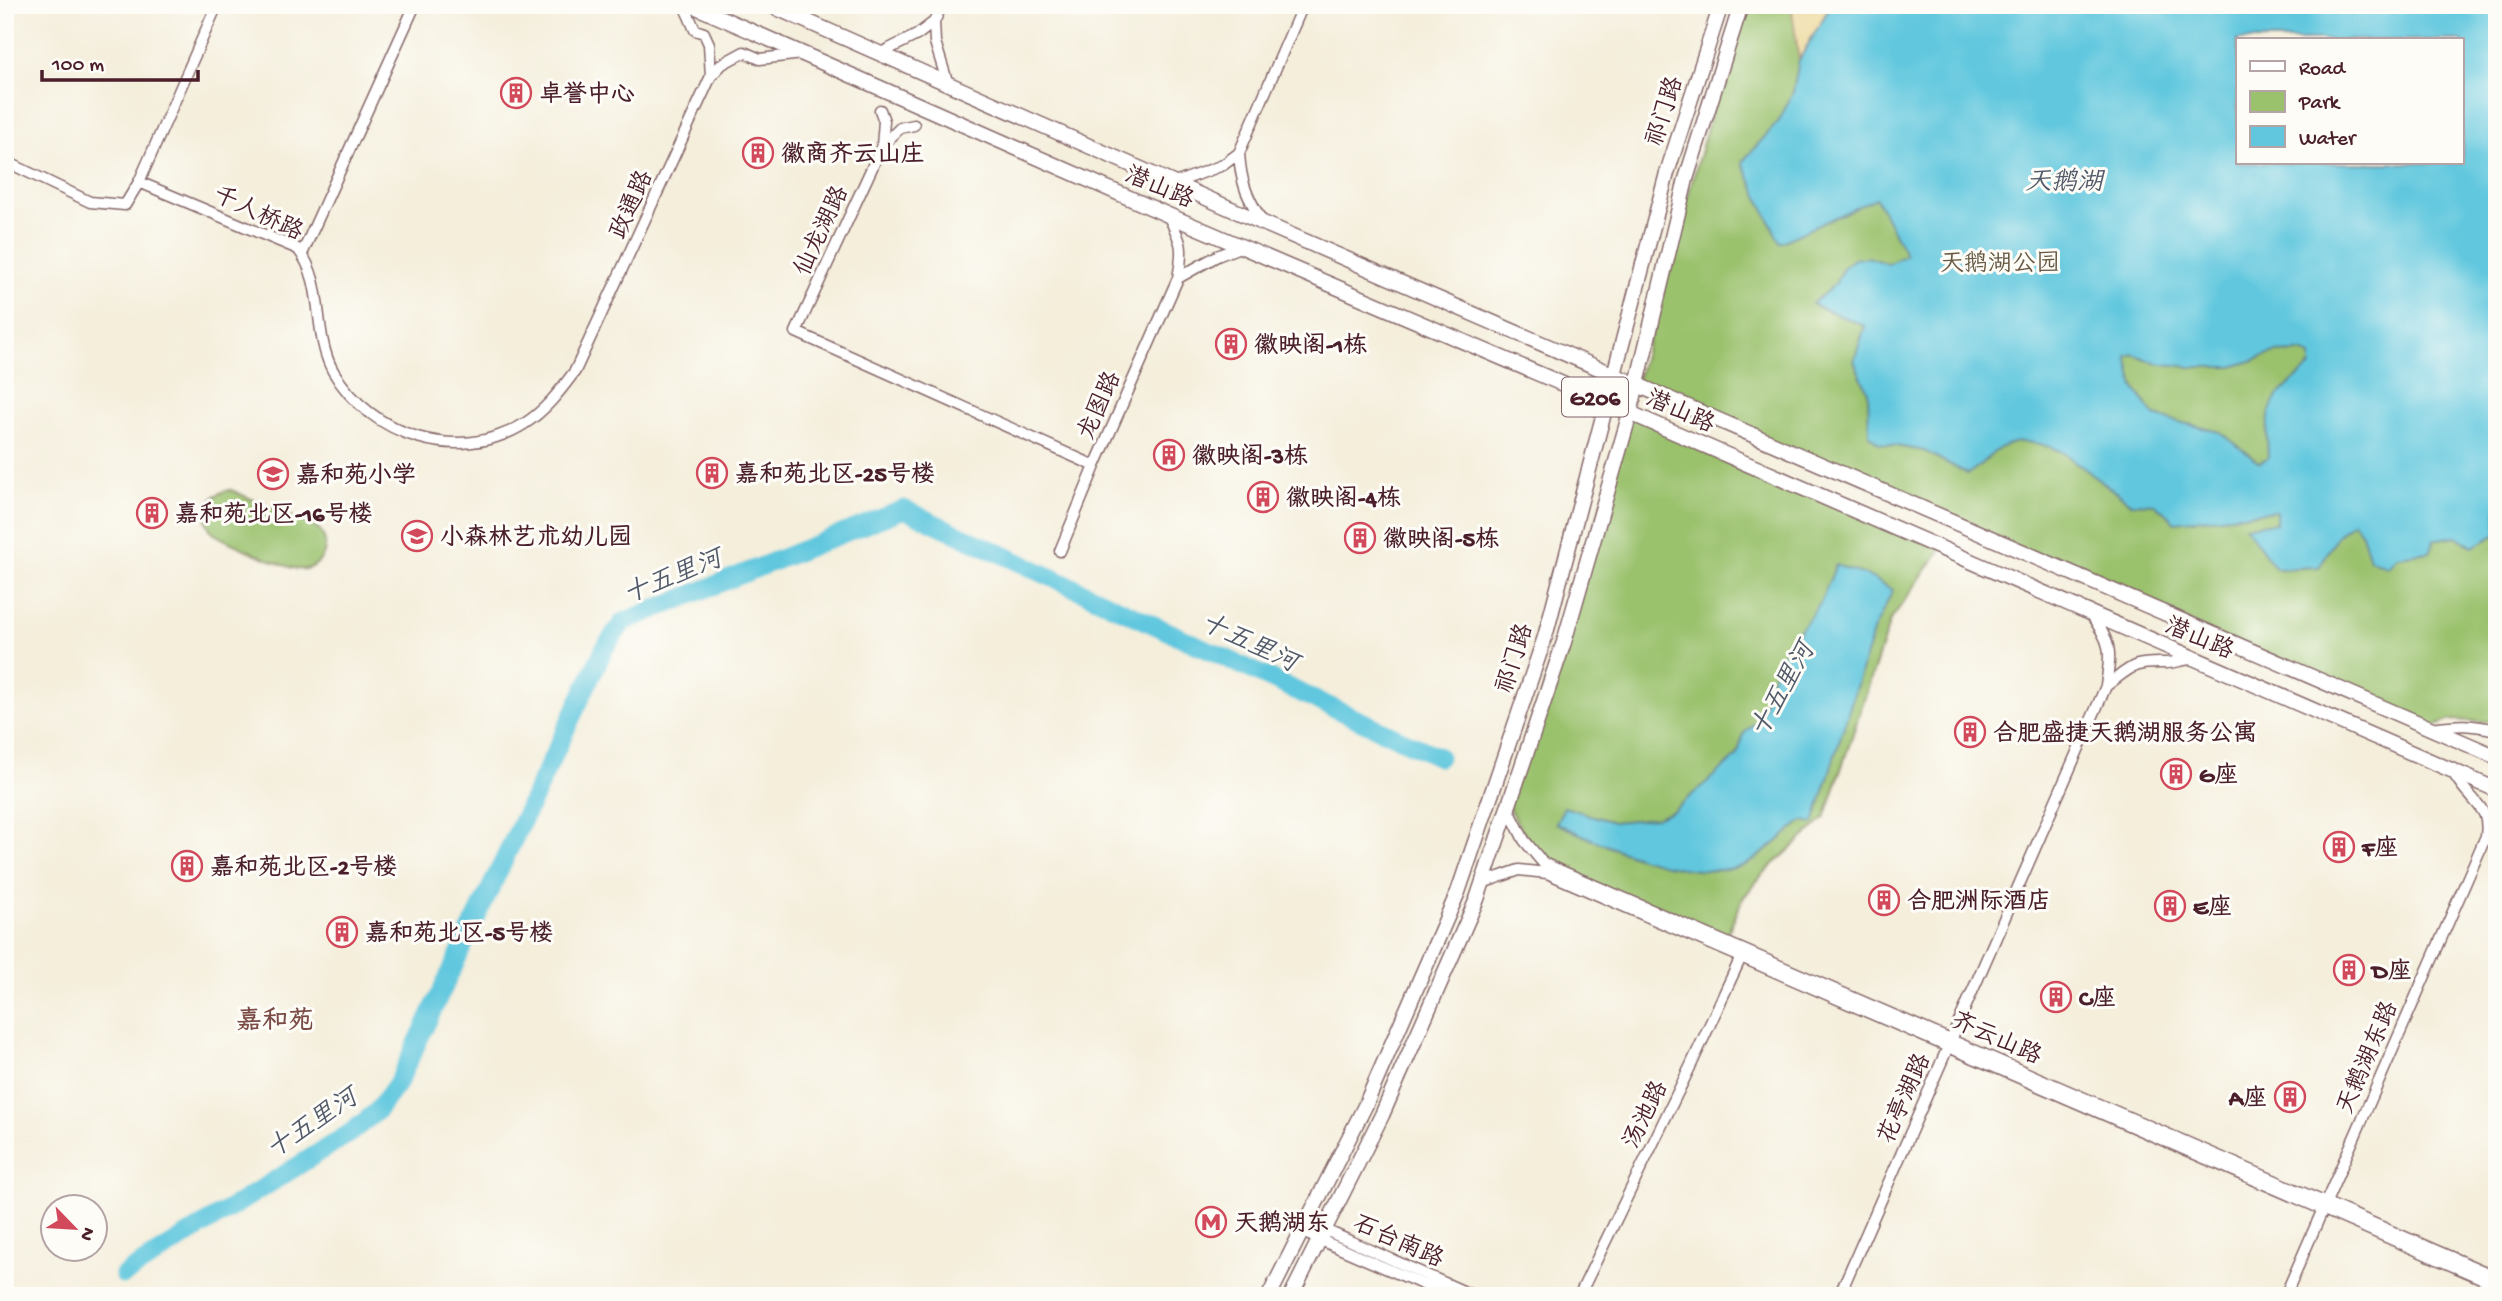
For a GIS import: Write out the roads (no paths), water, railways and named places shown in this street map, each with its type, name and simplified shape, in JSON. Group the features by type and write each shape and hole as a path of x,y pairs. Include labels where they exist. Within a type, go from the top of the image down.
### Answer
{"main road":[{"name":"潜山路","path":"692,5 1168,215 1608,403 2497,790"},
{"name":"潜山路","path":"771,5 1615,376 2497,757"},
{"name":"祁门路","path":"1269,1296 1365,1106 1458,892 1545,636 1667,173 1721,5"},
{"name":"祁门路","path":"1291,1296 1382,1115 1482,883 1564,642 1630,413 1686,178 1741,5"}],"street":[{"path":"5,161 90,202 125,205 139,182 217,5"},
{"path":"302,254 415,5"},
{"path":"684,5 695,30 705,33 709,44 711,76"},
{"path":"879,54 917,35 934,22 942,5"},
{"path":"1264,223 1245,192 1239,153 1303,5"},
{"path":"934,22 935,42 947,81"},
{"path":"711,76 722,64 744,52 760,59 802,54"},
{"name":"政通路","path":"588,348 711,76"},
{"path":"880,110 884,121 881,146"},
{"path":"881,146 900,128 914,125"},
{"name":"仙龙湖路","path":"881,146 796,332 1095,466"},
{"path":"1175,183 1223,165 1239,153"},
{"name":"千人桥路","path":"139,182 298,249 312,271 323,346 345,389 378,420 422,440 448,443 472,441 499,436 522,425 542,411 560,391 588,348"},
{"path":"1168,215 1181,247 1178,278"},
{"path":"1178,278 1217,256 1242,246"},
{"name":"龙图路","path":"1060,551 1178,278"},
{"name":"花亭湖路","path":"1839,1296 2106,686 2111,655 2106,637 2090,613"},
{"path":"2106,686 2136,664 2195,659"},
{"path":"2431,728 2476,724 2497,730"},
{"name":"天鹅湖东路","path":"2286,1296 2491,834 2480,804 2469,795 2451,770"},
{"name":"齐云山路","path":"1507,806 1524,840 1543,863 1746,955 2324,1206 2497,1277"},
{"path":"1482,883 1519,870 1547,873 1746,955"},
{"name":"汤池路","path":"1579,1296 1746,955"},
{"name":"汤池路","path":"1586,1296 1746,955"},
{"path":"2324,1206 2497,1285"},
{"name":"石台南路","path":"1304,1227 1450,1296"},
{"name":"石台南路","path":"1322,1235 1474,1296"}],"water":[{"name":"天鹅湖","path":"1831,5 2497,5 2497,534 2473,547 2456,536 2434,540 2429,552 2397,556 2388,567 2370,559 2362,534 2353,522 2338,535 2319,567 2276,569 2245,526 2276,523 2276,511 2175,522 2155,504 2131,503 2062,452 2047,446 2023,442 2007,445 1968,474 1924,451 1879,443 1869,435 1868,392 1854,361 1865,326 1812,304 1835,284 1843,268 1854,259 1868,257 1888,264 1906,255 1876,198 1780,243 1742,162 1779,121 1793,92 1799,60","holes":["2301,352 2311,356 2311,366 2286,387 2271,408 2267,437 2268,458 2259,462 2220,432 2155,416 2134,387 2127,356 2134,354 2155,363 2190,367 2233,367 2275,353"]},
{"path":"1836,565 1868,576 1893,590 1874,629 1814,823 1802,821 1748,864 1720,870 1696,870 1622,852 1556,823 1564,807 1613,822 1655,818 1673,811 1737,756 1744,733 1760,718 1777,661 1820,603"}],"waterway":[{"name":"十五里河","path":"124,1275 350,1133 377,1111 399,1081 604,649 623,622 904,509 1439,757"}],"place":[{"name":"卓誉中心","path":"516,93"},
{"name":"徽商齐云山庄","path":"758,153"},
{"name":"徽映阁-1栋","path":"1231,344"},
{"name":"徽映阁-3栋","path":"1169,455"},
{"name":"嘉和苑北区-25号楼","path":"712,473"},
{"name":"嘉和苑小学","path":"273,474"},
{"name":"徽映阁-4栋","path":"1263,497"},
{"name":"嘉和苑北区-16号楼","path":"152,513"},
{"name":"小森林艺术幼儿园","path":"417,536"},
{"name":"徽映阁-5栋","path":"1360,538"},
{"name":"合肥盛捷天鹅湖服务公寓","path":"1970,732"},
{"name":"G座","path":"2176,774"},
{"name":"F座","path":"2339,847"},
{"name":"嘉和苑北区-2号楼","path":"187,866"},
{"name":"合肥洲际酒店","path":"1884,900"},
{"name":"E座","path":"2170,906"},
{"name":"嘉和苑北区-5号楼","path":"342,932"},
{"name":"D座","path":"2349,970"},
{"name":"C座","path":"2056,997"},
{"name":"A座","path":"2290,1097"},
{"name":"天鹅湖东","path":"1211,1222"}],"district":[{"name":"嘉和苑","path":"275,1019"}],"park label":[{"name":"天鹅湖公园","path":"2000,262"}]}
